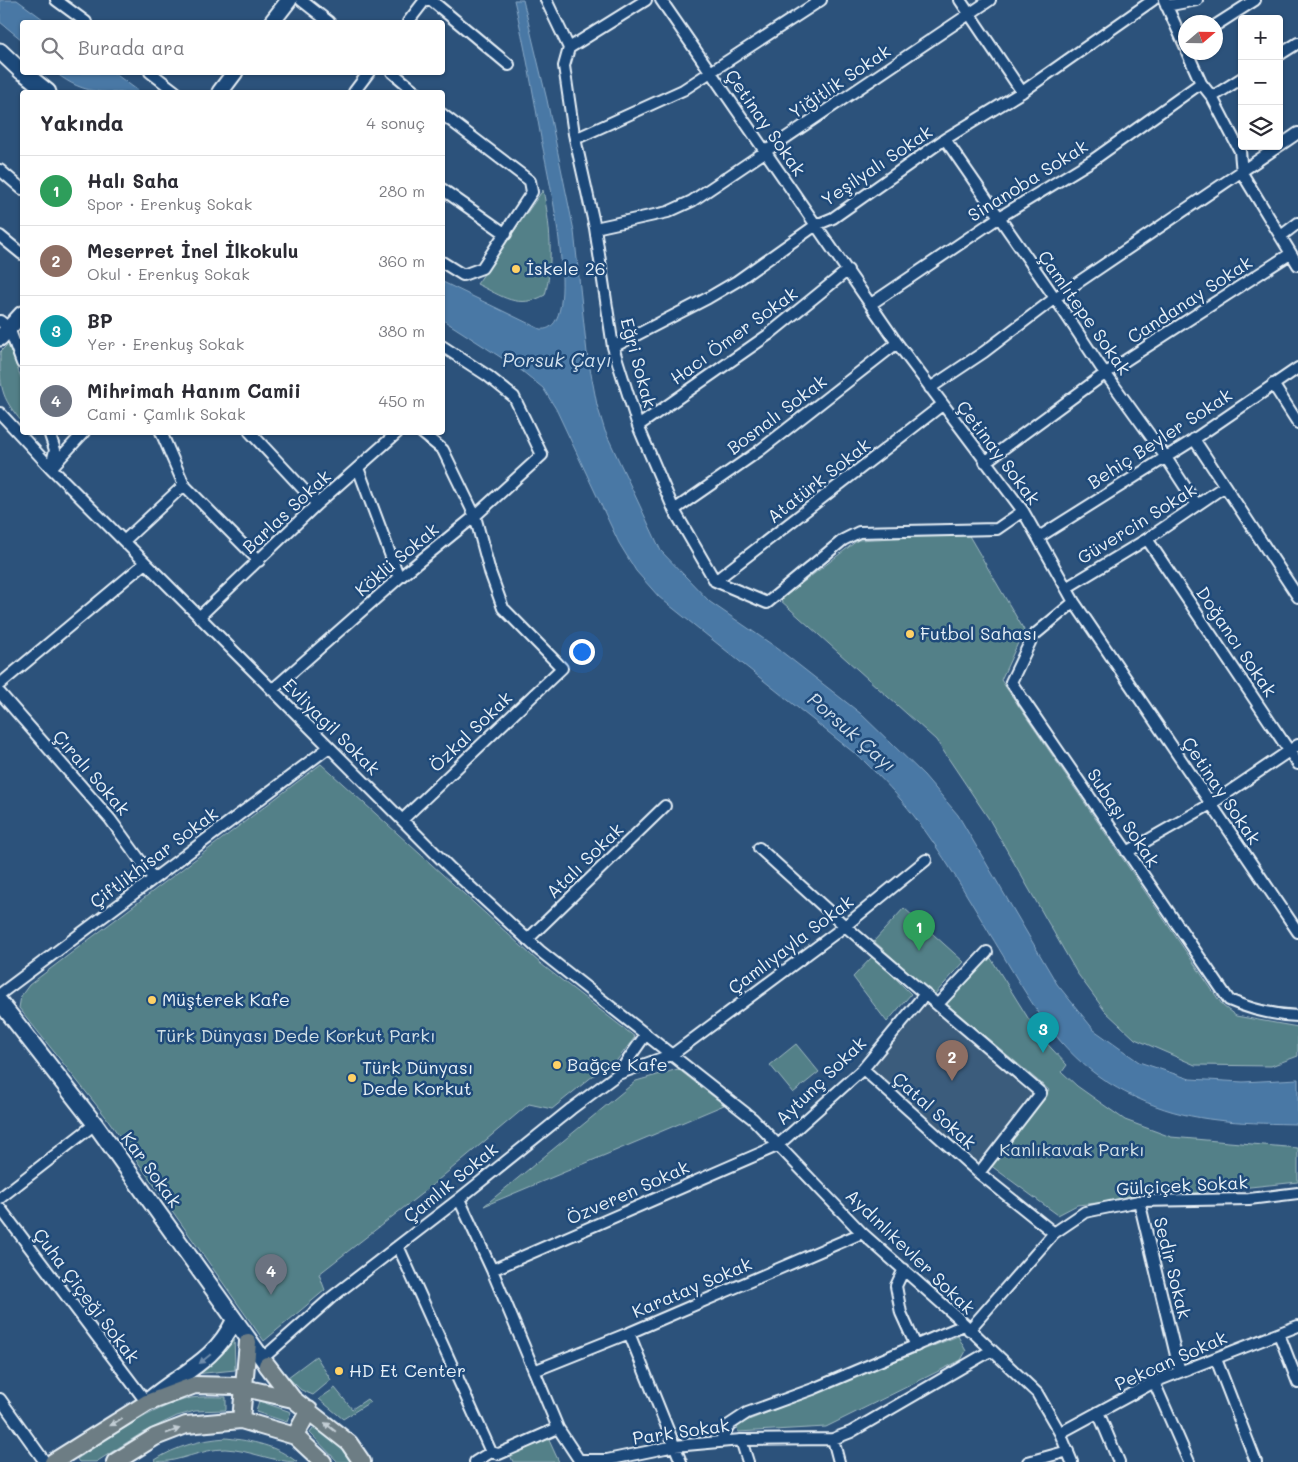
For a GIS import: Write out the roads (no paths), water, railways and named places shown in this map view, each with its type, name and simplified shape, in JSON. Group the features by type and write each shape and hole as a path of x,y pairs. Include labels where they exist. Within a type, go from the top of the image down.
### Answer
{"main road":[{"path":"241,1420 248,1342"},
{"path":"264,1362 293,1399 349,1443 362,1462"},
{"path":"53,1462 146,1403 195,1385 244,1388 293,1399"},
{"path":"295,1436 309,1410"},
{"path":"115,1462 154,1437 186,1426 241,1420 295,1436 323,1462"}],"street":[{"path":"56,0 83,20"},
{"path":"274,20 289,0"},
{"path":"301,0 326,20"},
{"path":"410,20 425,0"},
{"path":"430,0 509,65"},
{"path":"546,0 569,48 646,0"},
{"name":"Çetinay Sokak","path":"661,0 897,342 942,405 1023,511 1040,537 1074,602 1298,932"},
{"path":"575,139 683,90 821,0"},
{"path":"960,0 1022,92"},
{"name":"Yiğitlik Sokak","path":"595,228 668,212 692,201 990,0"},
{"name":"Yeşilyalı Sokak","path":"613,346 737,281 816,225 833,218 945,139 1022,92 1153,0"},
{"path":"1178,31 1165,3 1197,0"},
{"path":"1223,21 1255,0"},
{"path":"1283,52 1298,43"},
{"name":"Eğri Sokak","path":"569,48 564,66 575,139 595,228 613,346 638,426 674,510 715,581"},
{"path":"0,51 20,69"},
{"path":"1191,60 1201,83 1212,96 1240,151 1242,173 1298,265"},
{"path":"27,75 46,90"},
{"path":"154,75 173,90"},
{"path":"222,90 233,75"},
{"path":"356,90 367,75"},
{"path":"396,75 414,90"},
{"path":"1212,96 1238,80"},
{"name":"Sinanoba Sokak","path":"871,304 998,218 1094,160 1201,83"},
{"path":"445,116 530,181 532,192 482,268 463,275 445,264"},
{"path":"1283,143 1298,133"},
{"name":"Çamlıtepe Sokak","path":"945,139 1198,505"},
{"path":"930,388 984,352 1055,298 1274,150"},
{"path":"0,170 20,186"},
{"path":"445,191 506,234"},
{"path":"1281,236 1298,223"},
{"path":"0,236 20,252"},
{"name":"Candanay Sokak","path":"985,462 1106,373 1290,254"},
{"name":"Hacı Ömer Sokak","path":"638,426 768,335 848,270"},
{"path":"20,316 3,329 20,359"},
{"name":"Bosnalı Sokak","path":"674,510 759,451 897,342"},
{"name":"Köklü Sokak","path":"272,690 542,456 514,397 488,376 445,348"},
{"name":"Behiç Beyler Sokak","path":"1040,537 1194,439 1298,368"},
{"path":"1273,384 1298,422"},
{"name":"Atatürk Sokak","path":"715,581 942,405"},
{"name":"Evliyagil Sokak","path":"0,413 20,435"},
{"name":"Evliyagil Sokak","path":"20,435 328,748 451,869 528,939 598,998 658,1044"},
{"path":"50,435 55,450 51,468"},
{"path":"51,468 81,435"},
{"path":"162,435 184,485 259,561"},
{"path":"253,435 317,504"},
{"name":"Barlas Sokak","path":"199,617 317,504 395,435"},
{"path":"425,435 443,450 475,516"},
{"path":"1194,439 1298,597"},
{"path":"358,468 399,578"},
{"path":"124,541 184,485"},
{"name":"Güvercin Sokak","path":"1066,588 1147,539 1224,486"},
{"path":"715,581 767,603 843,540 859,532 998,528 1023,511"},
{"name":"Özkal Sokak","path":"402,820 562,668 503,608 490,572 475,516"},
{"name":"Doğancı Sokak","path":"1147,539 1298,764"},
{"path":"0,684 145,563"},
{"name":"Subaşı Sokak","path":"1074,602 1033,636 1010,682 1229,1000 1248,1008 1274,1015 1298,1016"},
{"name":"Çıralı Sokak","path":"0,693 110,818 153,878"},
{"path":"1127,852 1210,804 1298,745"},
{"name":"Çiftlikhisar Sokak","path":"0,994 328,748"},
{"name":"Atalı Sokak","path":"528,939 665,806"},
{"path":"759,848 845,926 1041,1093 979,1173"},
{"name":"Çamlıyayla Sokak","path":"673,1054 845,926 926,860"},
{"path":"938,1004 987,952"},
{"name":"Aytunç Sokak","path":"777,1146 863,1069 925,994"},
{"name":"Kar Sokak","path":"0,1002 95,1124 264,1362"},
{"path":"618,1074 646,1034"},
{"name":"Aydınlıkevler Sokak","path":"658,1044 753,1119 777,1146 824,1191 862,1233 904,1269 1037,1393 1060,1433 1072,1462"},
{"name":"Çamlık Sokak","path":"264,1362 332,1297 459,1199 558,1118 618,1074 673,1054"},
{"name":"Çatal Sokak","path":"863,1069 979,1173 1054,1233"},
{"path":"0,1198 95,1124"},
{"name":"Özveren Sokak","path":"492,1270 777,1146"},
{"name":"Gülçiçek Sokak","path":"966,1327 1054,1233 1085,1212 1139,1201 1297,1196"},
{"name":"Park Sokak","path":"459,1199 492,1270 558,1428 578,1461 608,1461 675,1446 740,1440 833,1440 851,1432 992,1350"},
{"name":"Sedir Sokak","path":"1139,1201 1180,1372"},
{"name":"Çuha Çiçeği Sokak","path":"0,1208 146,1403"},
{"name":"Karatay Sokak","path":"534,1371 629,1333 862,1233"},
{"path":"398,1246 498,1456"},
{"path":"904,1269 896,1286 901,1313 916,1346"},
{"path":"146,1403 163,1388 206,1359 225,1340 234,1321"},
{"name":"Pekcan Sokak","path":"1060,1433 1154,1382 1298,1326"},
{"path":"720,1442 729,1425 747,1413 966,1327"},
{"path":"629,1333 681,1462"},
{"path":"1279,1334 1298,1383"},
{"path":"1216,1358 1256,1462"},
{"path":"1154,1382 1189,1462"},
{"path":"0,1400 45,1462"},
{"path":"1098,1412 1119,1462"},
{"path":"475,1462 498,1456 558,1428"},
{"path":"740,1440 748,1462"},
{"path":"833,1440 839,1462"},
{"path":"1028,1462 1068,1451"}],"water":[{"path":"0,0 17,0 44,20 20,20 20,38 0,22"},
{"name":"Porsuk Çayı","path":"514,0 523,0 547,100 574,231 587,353 597,405 605,431 661,551 710,602 777,648 860,713 924,775 958,815 1057,984 1094,1030 1139,1062 1190,1079 1243,1082 1298,1079 1298,1124 1226,1121 1173,1112 1124,1092 1098,1076 1076,1057 1039,1014 944,859 902,801 863,760 659,597 636,571 619,543 556,409 543,388 522,371 445,321 445,283 540,329 554,324 561,305 560,245 522,34"},
{"path":"59,75 117,75 137,90 91,90 66,80"}],"place":[{"name":"İskele 26","path":"516,269"},
{"name":"Futbol Sahası","path":"910,634"},
{"name":"Halı Saha","path":"919,951"},
{"name":"Müşterek Kafe","path":"152,1000"},
{"name":"BP","path":"1043,1053"},
{"name":"Bağçe Kafe","path":"557,1065"},
{"name":"Türk Dünyası Dede Korkut","path":"352,1078"},
{"name":"Meserret İnel İlkokulu","path":"952,1081"},
{"name":"Mihrimah Hanım Camii","path":"271,1295"},
{"name":"HD Et Center","path":"339,1371"}],"park label":[{"name":"Türk Dünyası Dede Korkut Parkı","path":"296,1036"},
{"name":"Kanlıkavak Parkı","path":"1072,1150"}]}
